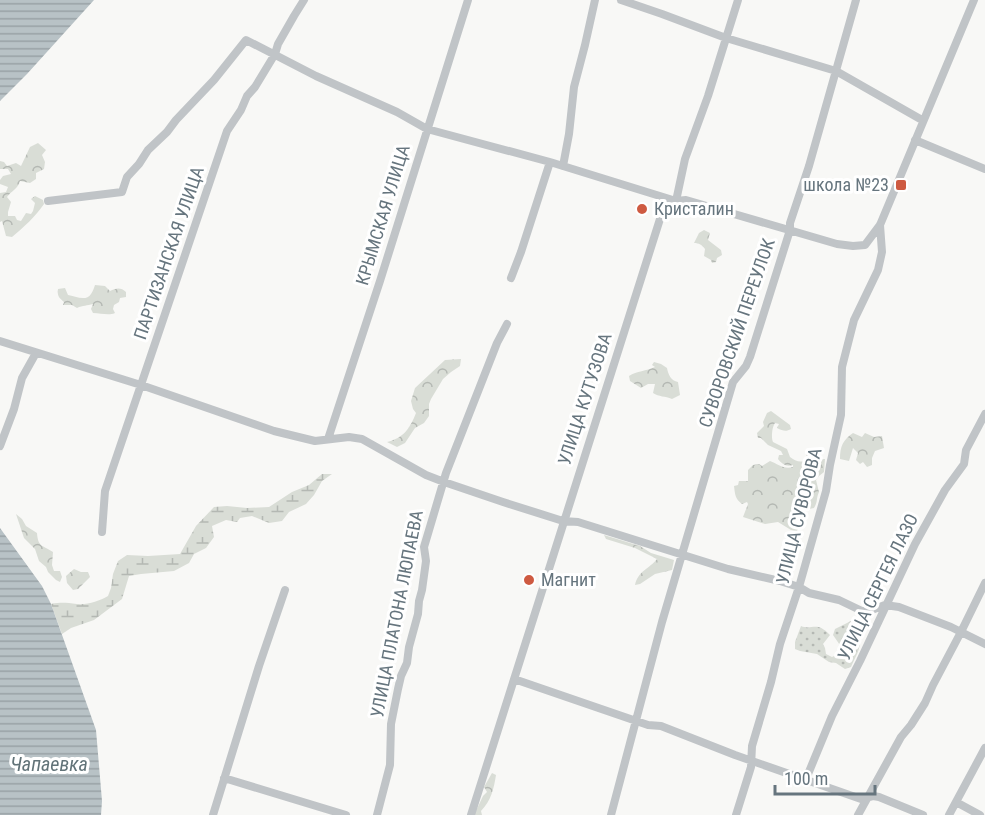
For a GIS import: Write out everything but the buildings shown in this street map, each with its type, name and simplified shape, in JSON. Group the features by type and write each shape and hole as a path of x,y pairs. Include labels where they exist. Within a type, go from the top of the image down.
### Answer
{"street":[{"name":"ПАРТИЗАНСКАЯ УЛИЦА","path":"102,532 105,491 227,131 275,54 304,0"},
{"name":"КРЫМСКАЯ УЛИЦА","path":"328,439 468,0"},
{"path":"563,166 570,134 574,87 595,0"},
{"path":"621,0 726,38 836,71 922,120"},
{"name":"УЛИЦА КУТУЗОВА","path":"471,815 660,219 666,208 676,201 685,159 708,96 738,0"},
{"name":"СУВОРОВСКИЙ ПЕРЕУЛОК","path":"611,815 681,555 733,382 750,357 790,230 790,223 809,166 855,0"},
{"name":"УЛИЦА СУВОРОВА","path":"790,230 837,244 865,245 880,225 974,0"},
{"path":"48,201 122,192 128,177 148,150 214,80 246,40 316,76 397,112 427,129 550,162 676,201 686,200 790,230"},
{"path":"915,140 985,169"},
{"path":"511,278 550,162"},
{"name":"УЛИЦА СУВОРОВА","path":"736,815 744,794 752,761 752,746 780,644 826,491 841,416 842,367 854,320 878,270 882,252 880,225"},
{"name":"УЛИЦА ПЛАТОНА ЛЮПАЕВА","path":"377,815 390,765 391,724 418,614 426,561 424,547 440,491 497,343 507,324"},
{"path":"0,341 141,385 274,431 315,441 349,437 362,439 426,475 503,502 563,521 578,522 728,569 780,581 809,593 839,600 862,611 885,605 899,607 924,615 985,644"},
{"path":"0,446 14,409 22,378 36,353"},
{"name":"УЛИЦА СЕРГЕЯ ЛАЗО","path":"806,779 832,716 885,605 945,489 964,464 966,450 985,414"},
{"path":"858,815 901,737 918,715 985,583"},
{"path":"213,815 285,590"},
{"path":"514,679 648,725 661,726 776,770 861,799 879,797 923,815"},
{"path":"949,815 985,748"},
{"path":"224,778 346,815"},
{"path":"956,802 980,815"}],"green space":[{"path":"38,143 46,150 42,155 45,162 44,169 36,173 36,179 30,183 20,181 7,197 11,202 8,216 15,216 21,221 26,213 31,214 35,203 31,199 35,196 43,200 44,204 12,237 6,236 2,221 0,222 0,193 6,192 8,187 0,184 0,180 3,176 11,174 8,169 0,169 0,161 7,166 16,163 21,166 30,147"},
{"path":"704,230 710,233 708,240 721,250 722,255 717,258 716,262 712,263 704,256 705,249 694,243 699,233"},
{"path":"95,285 105,286 110,291 118,288 126,292 126,297 120,298 119,302 114,305 115,313 93,313 91,309 93,304 77,308 72,305 63,305 64,302 58,295 58,289 65,288 68,295 86,298 91,294"},
{"path":"461,359 460,366 443,379 431,399 429,416 424,423 415,428 405,443 397,447 387,442 406,432 411,423 416,413 411,401 415,388 445,360"},
{"path":"654,362 667,368 670,377 678,382 680,395 672,399 660,396 653,393 655,384 648,384 641,388 630,381 629,376 655,367 652,365"},
{"path":"771,411 790,425 791,429 781,430 777,428 779,424 775,423 772,432 773,442 787,449 790,457 796,461 805,461 806,453 813,450 818,458 825,459 824,472 816,480 819,492 816,504 814,508 804,510 797,531 778,522 765,524 743,517 748,504 747,502 742,504 735,494 734,486 738,485 739,481 748,481 748,470 753,465 762,466 770,461 784,467 793,467 793,465 784,465 778,459 779,455 783,455 781,451 758,438 757,433 764,426 763,422 767,413"},
{"path":"853,433 862,437 865,433 874,437 882,436 884,448 875,451 872,465 867,467 863,462 860,464 856,460 858,453 853,448 849,461 840,459 843,444"},
{"path":"322,474 332,474 322,481 306,504 289,512 282,521 269,523 252,516 240,518 237,522 226,520 212,526 214,537 206,548 194,554 189,563 174,571 129,576 122,599 94,620 71,628 62,634 51,604 85,604 108,596 118,561 127,555 180,554 196,526 214,507 269,507 292,492 309,485"},
{"path":"16,514 26,526 37,533 41,545 53,552 52,565 54,571 60,571 62,577 60,582 39,561 35,549 24,538"},
{"path":"604,535 674,560 672,570 655,574 635,585 641,573 657,559 635,548 606,539"},
{"path":"74,569 88,572 90,577 78,589 73,590 67,583 66,576"},
{"path":"851,621 863,625 853,629 860,638 860,642 851,667 845,669 817,654 795,649 801,626 818,627 830,635 823,644 826,654 832,657 844,651 833,635 835,629"},
{"path":"492,773 496,775 490,799 481,811 482,815 474,815 487,792 484,787"}],"water":[{"path":"0,0 94,0 0,101"},
{"name":"Чапаевка","path":"0,528 42,586 51,604 96,730 102,801 101,815 0,815"}],"place":[{"name":"школа №23","path":"901,185"},
{"name":"Кристалин","path":"642,209"},
{"name":"Магнит","path":"529,580"}]}
